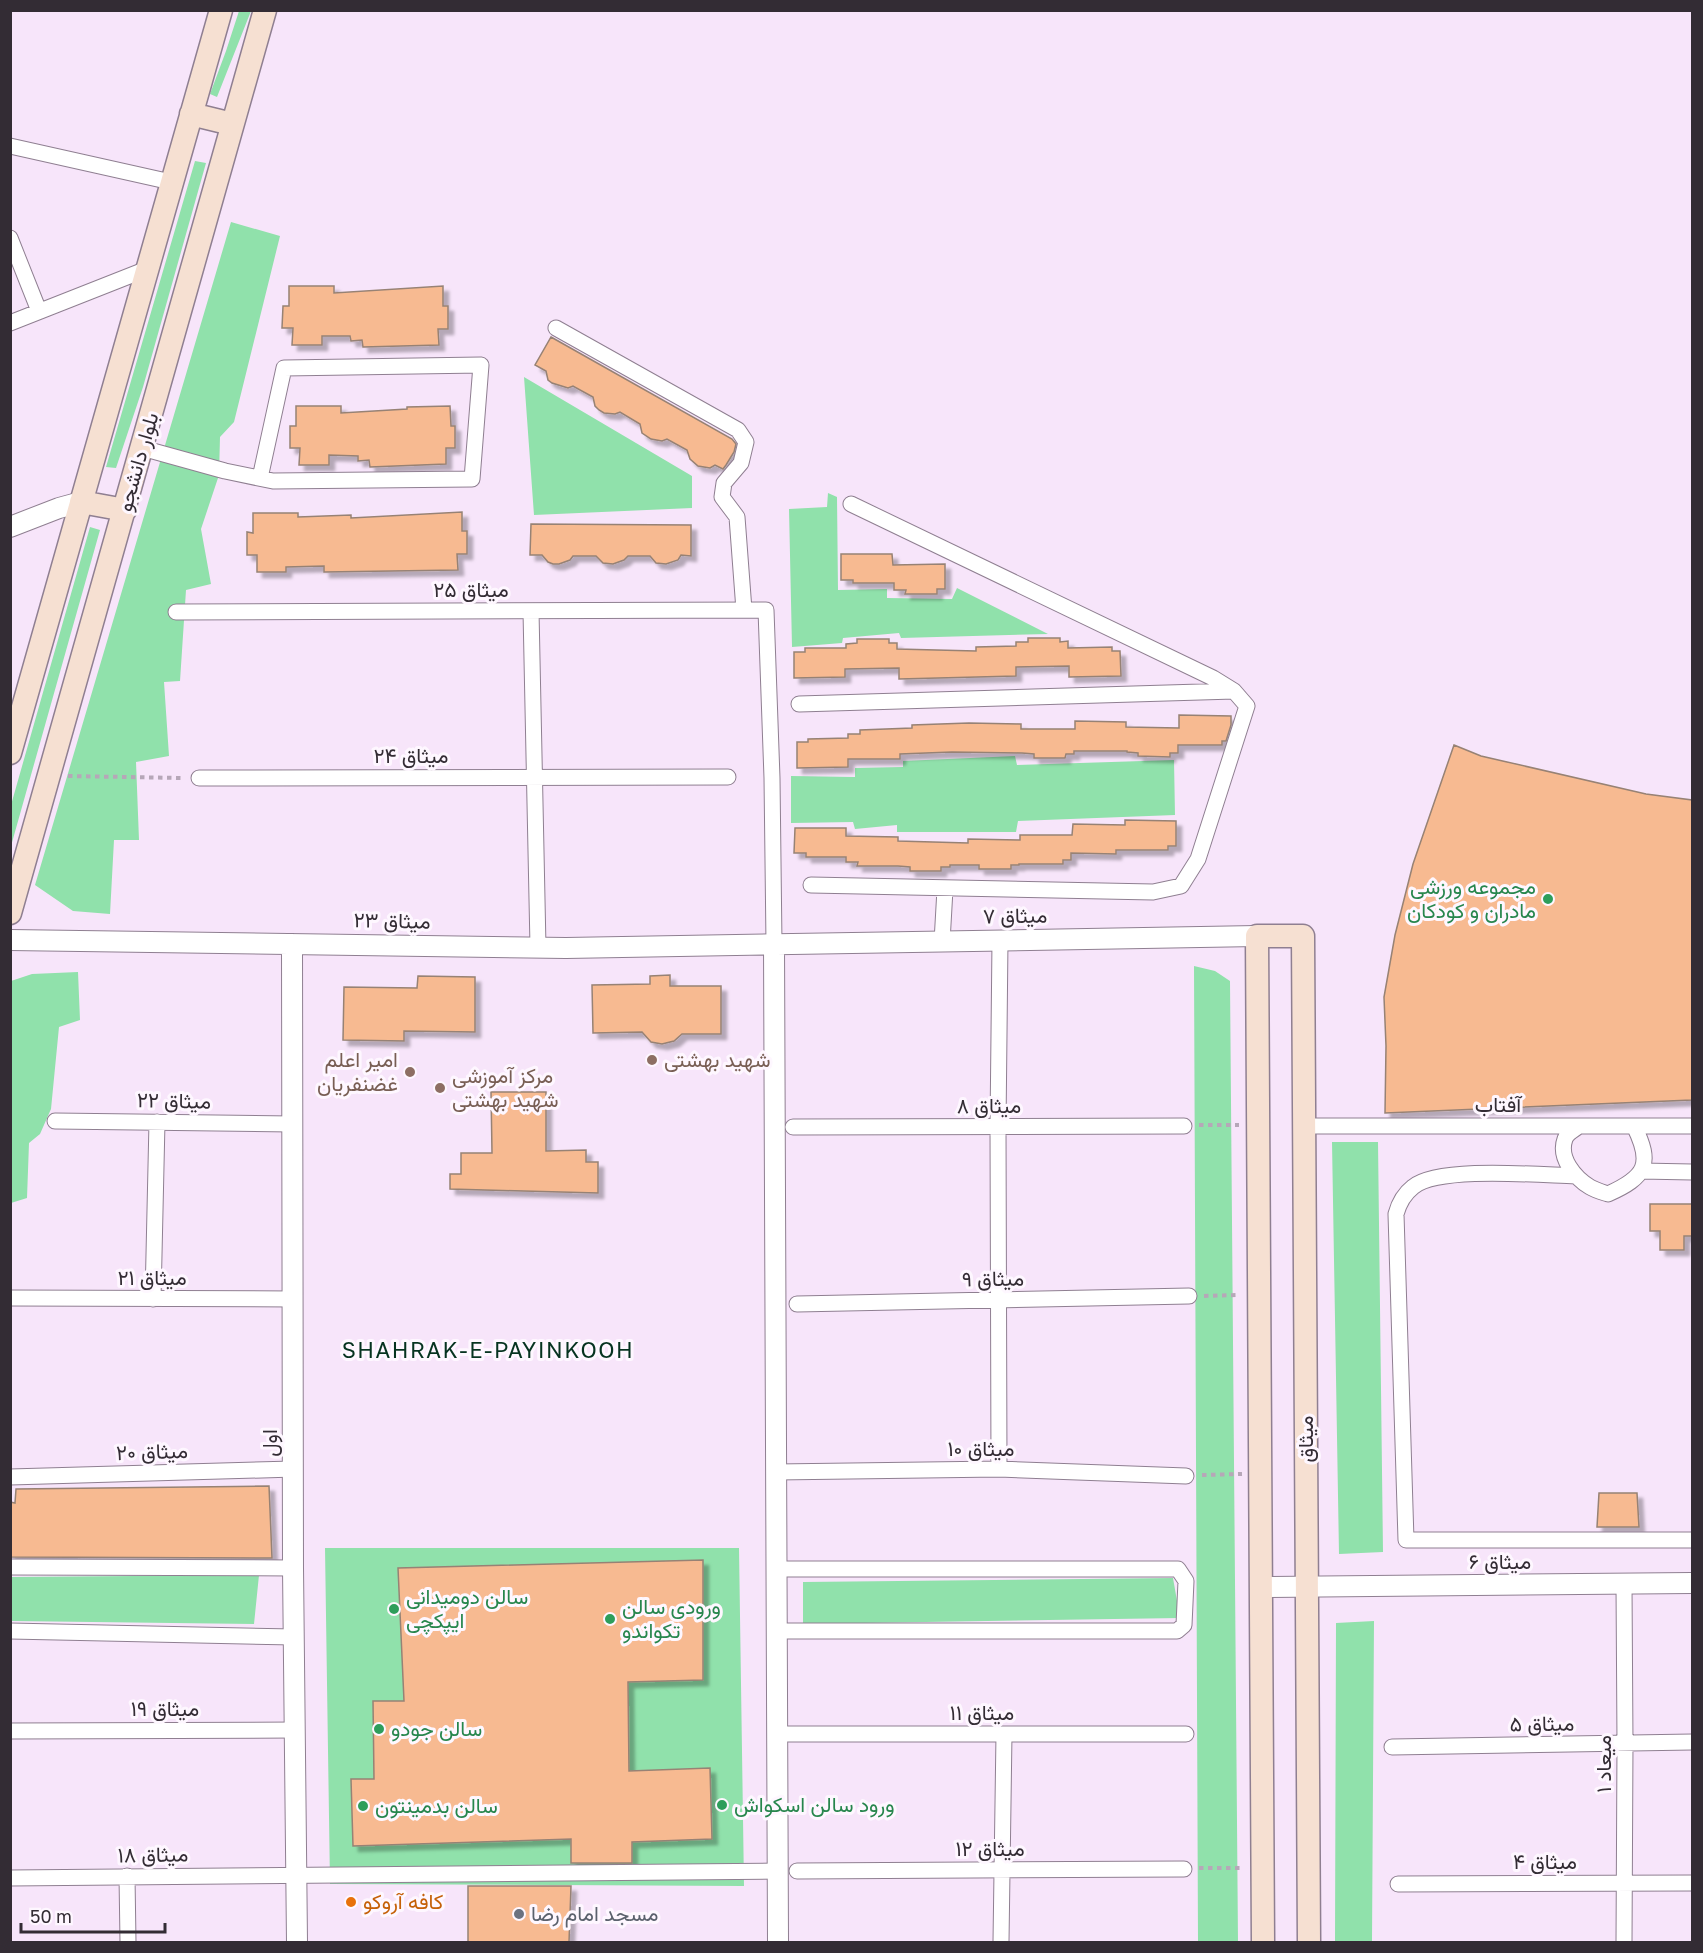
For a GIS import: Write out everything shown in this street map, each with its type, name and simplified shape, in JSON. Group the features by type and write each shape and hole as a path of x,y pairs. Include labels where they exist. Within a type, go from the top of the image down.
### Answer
{"main road":[{"name":"بلوار دانشجو","path":"10,913 265,10"},
{"name":"بلوار دانشجو","path":"12,742 220,12"},
{"path":"191,114 232,124"},
{"path":"81,502 125,510"},
{"path":"1257,936 1263,1942"},
{"name":"میثاق","path":"1257,936 1303,936 1309,1942"}],"street":[{"path":"10,146 171,182"},
{"path":"10,238 39,311"},
{"path":"10,323 147,269"},
{"path":"556,328 738,430 746,442 741,464 724,483 722,497 737,517 744,610"},
{"path":"142,448 225,471 273,481 472,479 481,365 284,368 260,478"},
{"path":"10,527 81,502"},
{"path":"811,885 1153,892 1181,886 1198,859 1247,706 1234,691 1213,678 851,504"},
{"name":"میثاق ۲۵","path":"176,612 765,610 772,778 774,944"},
{"path":"531,611 538,947"},
{"path":"799,704 1234,691"},
{"name":"میثاق ۲۴","path":"199,778 728,777"},
{"path":"942,942 945,889"},
{"name":"میثاق ۷","path":"774,944 1257,936"},
{"name":"میثاق ۲۳","path":"10,940 538,947 774,944"},
{"path":"999,1469 1000,941"},
{"name":"اول","path":"292,944 293,1568 297,1942"},
{"path":"774,944 778,1942"},
{"name":"میثاق ۲۲","path":"55,1120 292,1124"},
{"path":"153,1299 157,1122"},
{"name":"آفتاب","path":"1304,1125 1692,1126"},
{"name":"میثاق ۸","path":"793,1127 1184,1126"},
{"path":"1579,1126 1568,1133 1564,1140 1565,1159 1575,1176 1591,1188 1608,1194 1626,1186 1641,1171 1646,1155 1634,1126"},
{"path":"1641,1171 1692,1172"},
{"path":"1575,1176 1457,1173 1433,1177 1414,1185 1400,1200 1396,1214 1406,1540 1692,1540"},
{"name":"میثاق ۹","path":"797,1304 1189,1296"},
{"name":"میثاق ۲۱","path":"10,1298 293,1299"},
{"name":"میثاق ۲۰","path":"10,1477 294,1469"},
{"name":"میثاق ۱۰","path":"776,1472 999,1469 1186,1476"},
{"path":"10,1567 293,1568"},
{"path":"777,1569 1178,1569 1186,1581 1184,1625 1177,1631 777,1631"},
{"name":"میثاق ۶","path":"1261,1587 1692,1583"},
{"name":"میعاد ۱","path":"1624,1585 1624,1942"},
{"path":"10,1631 294,1637"},
{"name":"میثاق ۱۹","path":"10,1731 296,1730"},
{"name":"میثاق ۱۱","path":"777,1734 1186,1734"},
{"path":"1001,1942 1004,1734"},
{"name":"میثاق ۵","path":"1392,1747 1692,1742"},
{"name":"میثاق ۱۲","path":"798,1871 1184,1869"},
{"name":"میثاق ۱۸","path":"10,1878 778,1871"},
{"path":"127,1876 128,1942"},
{"name":"میثاق ۴","path":"1398,1884 1692,1883"}],"path":[{"path":"50,776 199,778"},
{"path":"1184,1126 1258,1125"},
{"path":"1189,1296 1259,1295"},
{"path":"1186,1476 1260,1474"},
{"path":"1184,1869 1262,1868"}],"green space":[{"path":"239,11 251,11 217,97 210,94"},
{"path":"195,161 206,163 143,387 116,468 106,467"},
{"path":"231,222 280,236 234,422 220,437 219,475 201,529 211,584 186,590 180,681 164,682 169,756 136,762 139,840 114,840 110,914 73,911 35,885"},
{"path":"524,377 692,476 692,508 534,515"},
{"path":"828,493 837,497 838,590 887,589 887,598 952,599 957,588 1048,634 901,638 899,633 843,638 842,643 792,647 789,509 827,507"},
{"path":"90,527 100,530 11,846 11,805"},
{"path":"1015,756 1017,765 1174,760 1175,815 1018,821 1016,832 897,832 897,825 855,829 853,822 791,823 791,776 855,777 855,768 903,767 903,761"},
{"path":"1194,966 1215,971 1230,981 1238,1942 1198,1942"},
{"path":"78,972 80,1020 59,1027 51,1109 40,1134 29,1143 27,1198 11,1203 11,981 32,974"},
{"path":"1332,1142 1378,1142 1383,1552 1339,1554"},
{"path":"325,1548 739,1548 744,1886 330,1884"},
{"path":"259,1575 254,1624 11,1621 11,1577"},
{"path":"1173,1578 1180,1618 803,1624 803,1582"},
{"path":"1374,1621 1372,1942 1335,1942 1336,1623"}],"building":[{"path":"289,286 334,286 334,293 443,286 443,306 448,306 448,329 438,329 439,345 363,347 362,340 351,341 350,336 322,336 322,345 292,345 293,328 282,328 283,306 289,306"},
{"path":"551,337 732,439 736,444 726,465 723,469 715,465 710,468 698,466 690,459 687,450 667,439 662,441 651,439 642,433 640,424 620,412 604,413 595,406 593,397 573,386 568,388 552,383 548,380 546,371 535,365"},
{"path":"296,406 341,406 341,413 450,406 451,426 455,426 455,448 446,448 446,464 370,467 369,460 358,461 358,456 329,455 329,465 299,465 300,448 290,448 290,426 296,426"},
{"path":"462,512 462,531 467,531 467,554 457,554 458,570 324,572 324,566 286,567 286,572 257,572 257,555 247,555 247,532 253,533 253,513 298,513 298,517 351,515 351,518"},
{"path":"531,524 691,525 691,556 681,555 678,560 666,564 656,563 650,556 628,556 613,564 603,563 596,556 573,556 570,560 553,564 542,555 530,555"},
{"path":"841,554 892,554 893,565 945,564 945,589 937,589 937,594 905,594 906,590 894,590 894,583 853,583 853,580 841,580"},
{"path":"1028,638 1060,638 1060,642 1068,641 1068,648 1112,647 1112,651 1120,651 1121,676 1069,677 1069,666 1016,667 1016,676 899,679 899,668 845,669 845,677 794,678 794,652 805,652 805,648 846,648 846,644 857,643 857,639 889,639 889,643 897,643 897,649 976,651 976,647 1016,646 1016,642 1028,642"},
{"path":"1179,715 1231,716 1226,741 1222,741 1222,745 1178,745 1178,753 1170,753 1170,757 1138,756 1138,753 1127,751 1074,751 1074,754 1066,754 1065,758 1034,758 1034,754 1022,753 952,752 900,754 900,759 848,759 848,767 797,768 797,742 808,742 808,739 848,738 848,734 860,734 860,730 969,723 1021,724 1021,729 1075,729 1075,721 1126,722 1126,727 1179,728"},
{"name":"مجموعه ورزشی مادران و کودکان","path":"1454,745 1481,756 1646,794 1692,800 1692,1100 1385,1113 1384,997 1395,935 1413,864"},
{"path":"1125,820 1176,821 1176,846 1168,846 1168,850 1116,850 1116,854 1071,853 1071,860 1063,860 1063,864 1019,864 1011,865 1011,869 979,869 979,865 950,865 950,867 941,867 941,871 910,871 910,867 898,866 857,866 858,862 846,862 846,857 806,857 806,853 794,853 795,828 846,828 846,836 898,837 898,841 968,843 968,839 1020,840 1020,835 1072,835 1073,824 1125,825"},
{"path":"670,975 670,986 721,986 721,1034 682,1034 674,1041 662,1044 651,1042 642,1032 593,1033 592,985 650,984 650,976"},
{"path":"418,976 475,977 475,1032 404,1031 404,1041 343,1040 344,987 417,988"},
{"path":"491,1092 546,1092 546,1151 586,1150 586,1162 598,1162 598,1193 450,1189 450,1174 461,1174 461,1153 492,1153"},
{"path":"1650,1204 1692,1204 1692,1236 1684,1236 1684,1250 1660,1250 1660,1231 1650,1231"},
{"path":"269,1486 272,1558 10,1557 10,1502 15,1503 16,1489"},
{"path":"1599,1493 1637,1493 1639,1527 1597,1527"},
{"path":"703,1560 703,1680 628,1682 629,1771 710,1768 712,1839 632,1842 632,1863 571,1863 571,1839 353,1846 351,1779 374,1779 373,1701 404,1701 398,1568"},
{"name":"مسجد امام رضا","path":"468,1886 571,1886 569,1942 468,1942"}],"place":[{"name":"مجموعه ورزشی مادران و کودکان","path":"1548,899"},
{"name":"شهید بهشتی","path":"652,1060"},
{"name":"امیر اعلم غضنفریان","path":"410,1072"},
{"name":"مرکز آموزشی شهید بهشتی","path":"440,1088"},
{"name":"سالن دومیدانی ایپکچی","path":"394,1609"},
{"name":"ورودی سالن تکواندو","path":"610,1619"},
{"name":"سالن جودو","path":"379,1729"},
{"name":"ورود سالن اسکواش","path":"722,1805"},
{"name":"سالن بدمینتون","path":"363,1806"},
{"name":"کافه آروکو","path":"351,1902"},
{"name":"مسجد امام رضا","path":"519,1914"}],"district":[{"name":"SHAHRAK-E-PAYINKOOH","path":"488,1350"}]}
